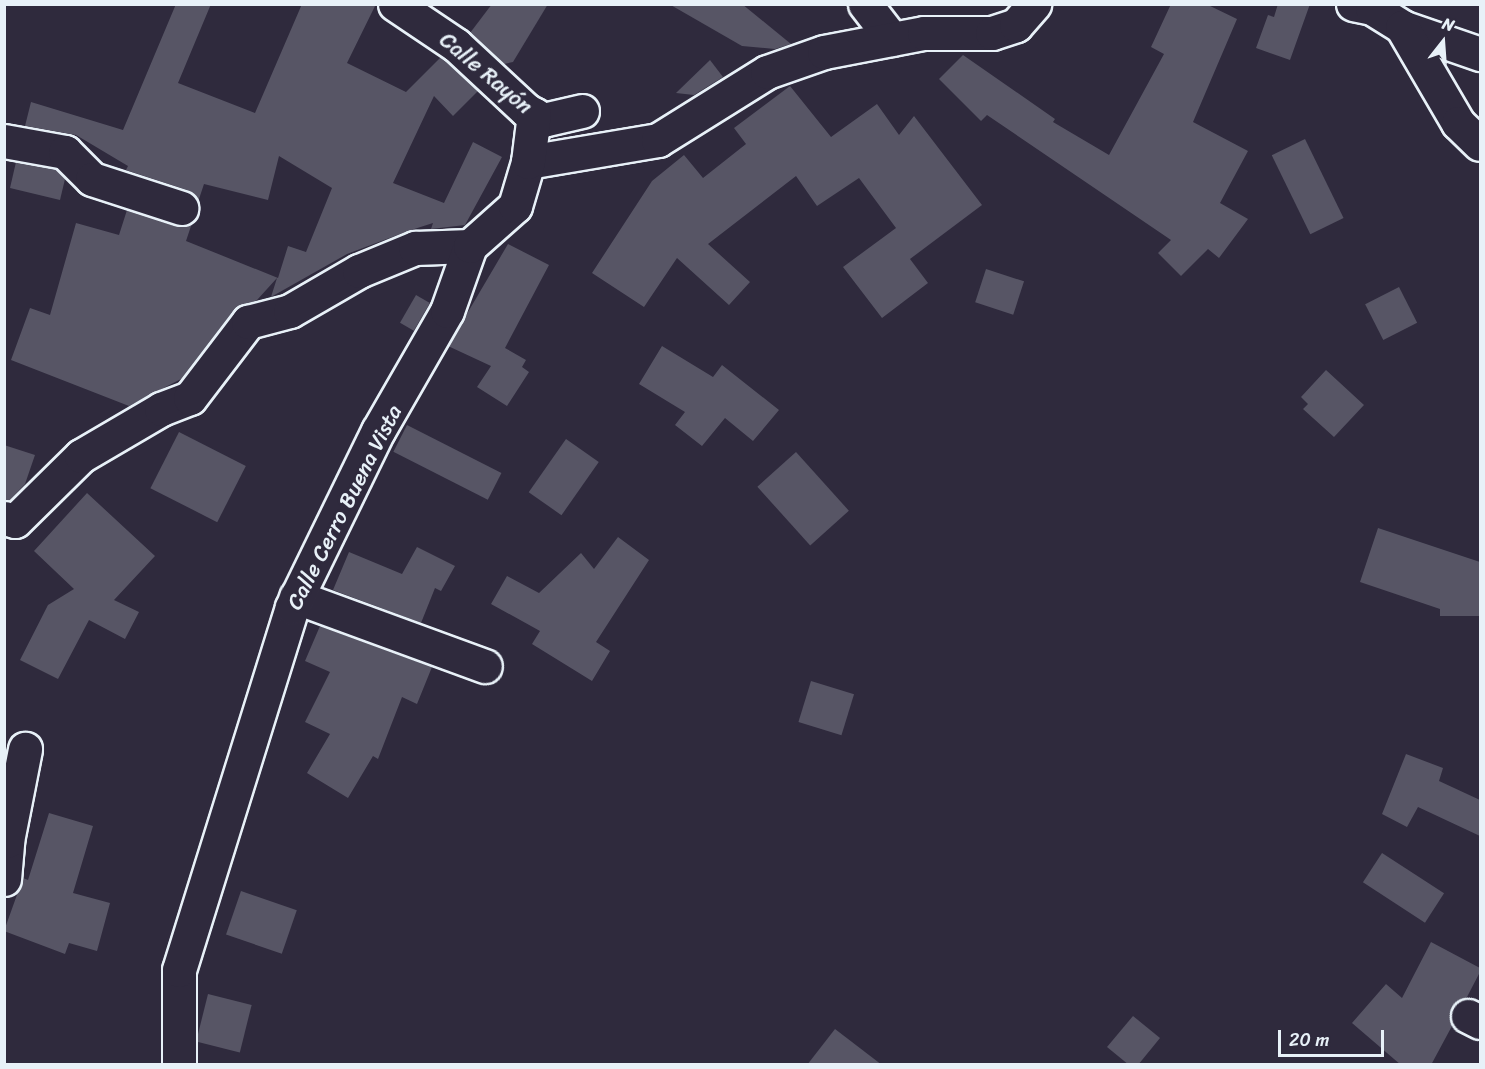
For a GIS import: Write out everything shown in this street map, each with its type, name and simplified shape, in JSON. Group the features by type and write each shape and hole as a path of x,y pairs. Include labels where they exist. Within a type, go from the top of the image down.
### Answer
{"street":[{"name":"Calle Rayón","path":"395,4 456,45 543,120 582,111"},
{"path":"865,4 892,39"},
{"path":"528,162 658,140 767,72 824,52 924,33 992,33 1016,25 1034,4"},
{"path":"1353,4 1380,12 1402,27 1480,54"},
{"path":"1402,27 1458,123 1480,144"},
{"name":"Calle Cerro Buena Vista","path":"179,1065 179,970 296,597 378,431 447,311 470,246 515,206 528,162 534,114"},
{"path":"4,141 65,152 92,179 182,208"},
{"path":"4,518 15,521 81,456 161,409 190,398 248,322 290,311 359,272 416,248 470,246"},
{"path":"296,597 485,666"},
{"path":"4,879 6,840 25,749"}],"building":[{"path":"176,4 211,4 178,83 255,113 302,4 376,4 347,63 406,92 441,57 478,91 453,116 434,96 393,183 444,203 473,142 502,157 465,225 431,229 433,223 408,231 347,254 271,297 277,278 257,300 233,311 181,379 129,406 11,360 30,308 50,315 76,223 119,235 127,210 175,226 192,223 186,241 278,278 288,246 306,252 332,188 279,156 268,200 204,184 198,202 187,190 126,170 128,166 76,135 25,126 31,102 123,130"},
{"path":"492,4 548,4 513,62 504,64 470,33"},
{"path":"669,4 742,4 791,44 775,49 742,46"},
{"path":"1171,4 1206,4 1237,19 1193,122 1248,151 1220,203 1248,219 1219,258 1208,249 1181,276 1158,253 1171,240 987,115 981,121 939,79 963,55 1055,119 1053,122 1109,155 1164,54 1151,47"},
{"path":"1278,4 1310,4 1290,60 1256,48 1268,15 1274,17"},
{"path":"710,60 723,77 694,95 676,93"},
{"path":"790,86 831,137 877,104 899,135 914,116 982,205 910,259 928,283 882,318 843,267 896,228 859,178 817,206 796,176 708,244 750,282 729,305 677,258 644,307 592,273 652,181 684,155 703,178 746,144 734,128"},
{"path":"1305,139 1344,218 1310,234 1272,155"},
{"path":"16,162 56,169 65,179 60,200 10,188"},
{"path":"508,244 549,265 505,348 526,360 522,367 529,372 507,406 477,387 491,366 448,346"},
{"path":"986,269 1024,281 1013,315 975,302"},
{"path":"1399,287 1417,323 1383,340 1365,304"},
{"path":"416,295 430,303 414,331 400,323"},
{"path":"662,346 713,377 722,365 779,410 753,441 725,418 702,446 675,425 685,412 639,384"},
{"path":"1326,370 1364,405 1334,437 1303,409 1308,404 1301,397"},
{"path":"407,425 501,473 488,500 393,452"},
{"path":"179,432 246,466 217,522 150,488"},
{"path":"566,439 599,462 561,515 529,492"},
{"path":"4,445 35,455 25,484 10,500 4,500"},
{"path":"796,452 849,511 810,546 757,487"},
{"path":"87,493 155,556 114,600 139,612 125,639 89,620 58,679 20,660 48,605 74,589 34,551"},
{"path":"1378,528 1480,562 1480,616 1440,616 1440,609 1360,582"},
{"path":"618,537 649,560 596,642 610,651 592,681 532,644 540,631 491,604 507,576 539,593 581,553 594,569"},
{"path":"417,547 455,566 441,591 435,588 421,623 333,590 349,552 402,574"},
{"path":"320,626 432,667 417,704 402,697 378,759 373,756 348,798 307,773 330,734 305,722 330,672 305,661"},
{"path":"811,681 854,694 841,735 798,722"},
{"path":"1406,754 1443,768 1439,781 1480,800 1480,836 1418,807 1407,827 1382,814"},
{"path":"49,813 93,826 73,893 110,903 97,951 69,943 65,954 4,931 23,878 28,880"},
{"path":"1382,853 1444,893 1425,923 1363,882"},
{"path":"241,891 297,910 282,954 226,934"},
{"path":"1431,942 1480,968 1480,972 1467,997 1452,1007 1452,1026 1431,1065 1401,1065 1352,1023 1386,984 1402,998"},
{"path":"208,994 252,1005 240,1052 196,1042"},
{"path":"1133,1016 1160,1038 1138,1065 1129,1065 1107,1047"},
{"path":"835,1029 882,1065 807,1065"}]}
